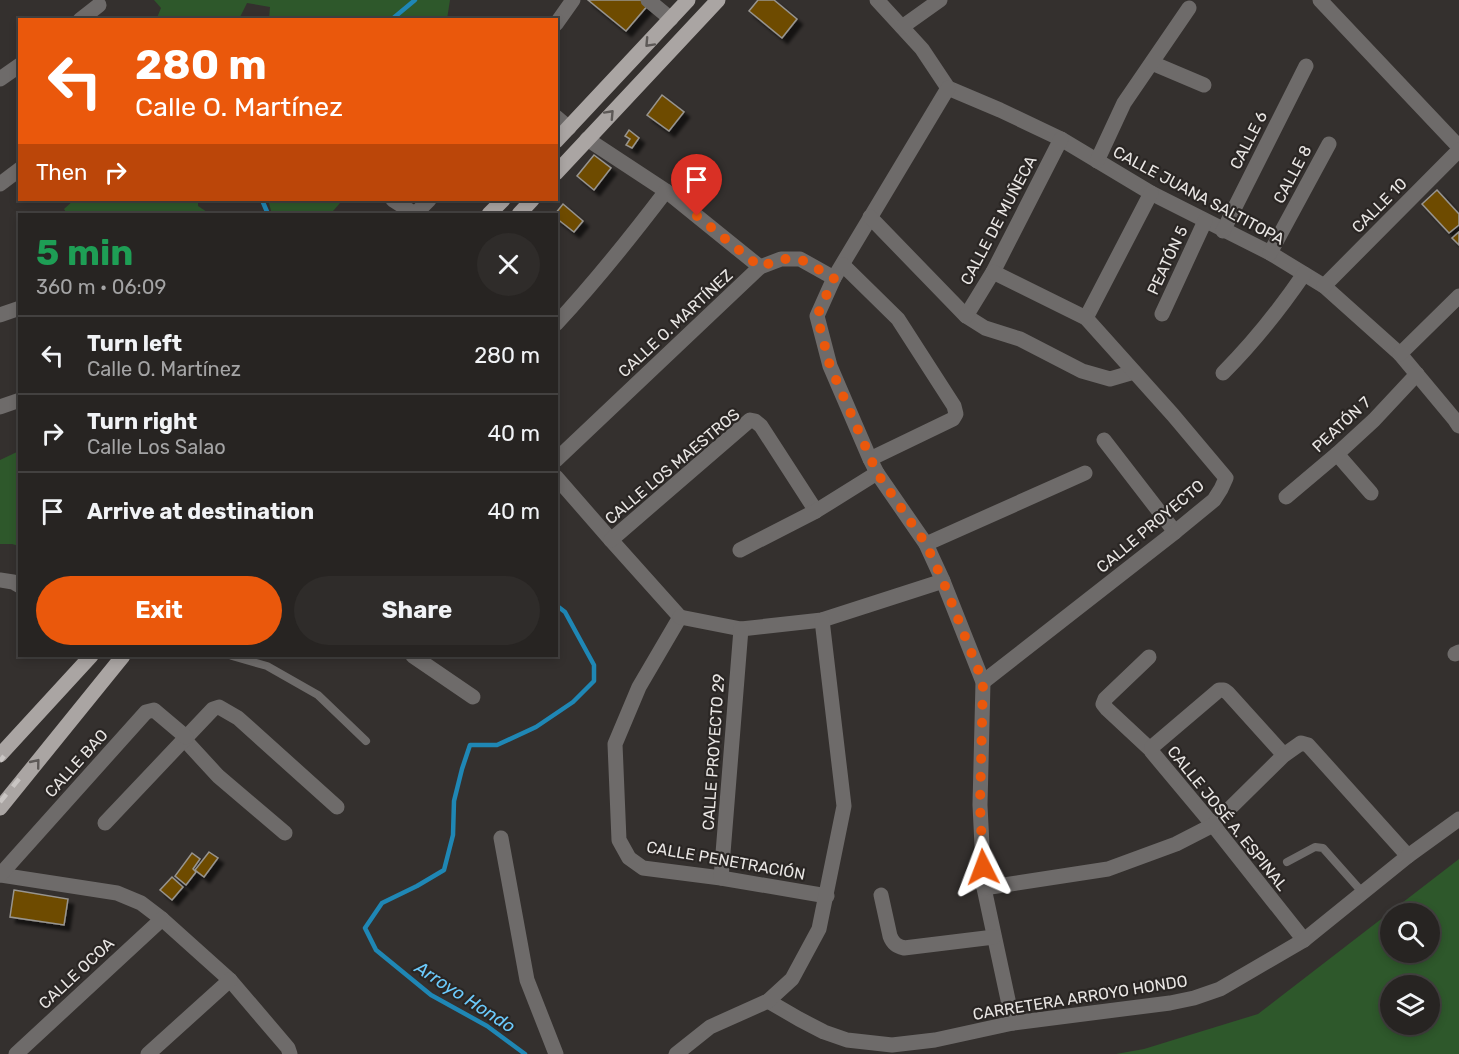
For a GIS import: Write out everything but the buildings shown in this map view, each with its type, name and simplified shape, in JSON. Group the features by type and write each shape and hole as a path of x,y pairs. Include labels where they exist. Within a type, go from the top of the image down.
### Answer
{"main road":[{"path":"558,139 688,0"},
{"path":"558,170 718,0"},
{"path":"490,213 502,201"},
{"path":"520,213 531,201"},
{"path":"0,755 90,657"},
{"path":"0,808 122,657"}],"street":[{"path":"558,21 573,0"},
{"path":"648,0 671,19"},
{"path":"877,0 922,49 948,88 870,216 838,272 817,316 830,366 873,466 926,544 983,682 980,805 984,888 1012,1023"},
{"path":"902,27 940,0"},
{"path":"1320,0 1459,148"},
{"path":"83,18 99,5"},
{"path":"1097,161 1124,103 1189,8"},
{"path":"1152,63 1203,85"},
{"path":"0,80 18,66"},
{"name":"CALLE 6","path":"1223,231 1306,66"},
{"name":"CALLE JUANA SALTITOPA","path":"948,88 1061,139 1151,194 1270,253 1324,286 1400,354 1459,426"},
{"path":"558,119 569,128"},
{"path":"587,139 666,191 760,267"},
{"name":"CALLE DE MUÑECA","path":"966,316 993,272 1061,139"},
{"name":"CALLE 8","path":"1270,253 1329,144"},
{"name":"CALLE 10","path":"1324,286 1459,148"},
{"path":"0,184 18,170"},
{"path":"558,322 585,293 666,191"},
{"path":"1086,318 1151,194"},
{"path":"395,201 413,213"},
{"path":"416,213 428,201"},
{"path":"870,216 966,316 985,328 1020,339 1082,371 1110,379 1134,372"},
{"name":"PEATÓN 5","path":"1162,314 1205,221"},
{"name":"CALLE O. MARTÍNEZ","path":"558,458 760,267 781,259 800,259 838,272 898,319 954,406 956,414 953,419 873,466"},
{"name":"CALLE PROYECTO","path":"983,682 1214,500 1226,478 1086,318 993,272"},
{"path":"1223,373 1244,353 1304,274"},
{"path":"1400,354 1459,296"},
{"path":"0,315 18,309"},
{"name":"PEATÓN 7","path":"1286,497 1374,420 1417,374"},
{"path":"0,407 18,401"},
{"name":"CALLE LOS MAESTROS","path":"611,540 750,420 761,426 816,511"},
{"path":"1104,440 1175,532"},
{"path":"1336,454 1371,493"},
{"path":"740,550 816,511 873,466"},
{"path":"926,544 1085,473"},
{"path":"558,479 681,617 741,629 822,620 943,581"},
{"path":"0,580 18,585"},
{"name":"CALLE PENETRACIÓN","path":"681,617 639,687 615,744 620,840 629,858 644,867 826,896"},
{"path":"676,1054 710,1027 768,1001 792,979 819,929 844,806 822,620"},
{"name":"CALLE PROYECTO 29","path":"722,878 741,629"},
{"path":"414,657 473,697"},
{"path":"1149,657 1105,699 1103,704 1151,750"},
{"name":"CALLE JOSÉ A. ESPINAL","path":"1284,755 1224,690 1219,690 1151,750 1304,940"},
{"path":"105,823 213,709 219,707 238,718 337,807"},
{"name":"CALLE BAO","path":"0,875 146,712 154,710 185,738"},
{"path":"185,738 218,776 285,833"},
{"path":"984,888 1108,869 1176,844 1213,825 1284,755 1300,743 1308,745 1408,856"},
{"name":"CARRETERA ARROYO HONDO","path":"768,1001 824,1032 847,1040 892,1045 936,1040 1012,1023 1170,1004 1194,998 1220,989 1304,940 1408,856 1459,819"},
{"path":"501,838 527,980 556,1054"},
{"path":"0,875 117,893 141,903 230,980 288,1048 290,1054"},
{"path":"881,895 890,936 897,946 904,948 994,937"},
{"name":"CALLE OCOA","path":"16,1054 162,919"},
{"path":"148,1054 230,980"}],"lane":[{"path":"236,657 267,666 318,695 366,741"},
{"path":"1287,862 1315,847 1323,848 1363,893"}],"green space":[{"path":"154,0 450,0 447,18 269,18 270,7 247,3 240,18 157,18 161,8"},
{"path":"73,201 198,201 198,206 208,213 66,213 64,209"},
{"path":"268,201 340,201 333,211 322,213 272,213"},
{"path":"18,451 18,546 0,544 0,460"},
{"path":"1459,859 1459,1054 1116,1054 1144,1049 1258,1014 1380,920 1380,963 1440,963 1440,903 1402,903"}],"waterway":[{"name":"Arroyo Hondo","path":"393,18 415,0"},
{"name":"Arroyo Hondo","path":"262,201 268,213"},
{"name":"Arroyo Hondo","path":"525,1054 487,1026 431,995 376,950 365,928 382,903 444,870 453,835 454,801 470,745 497,745 536,727 573,702 594,681 594,665 565,612 558,607"}],"railway":[{"path":"0,761 4,756"},
{"path":"0,802 24,773"}],"route":[{"path":"697,216 760,267 781,259 800,259 834,278 817,316 830,366 877,473 926,544 983,682 980,805 983,867"}]}
